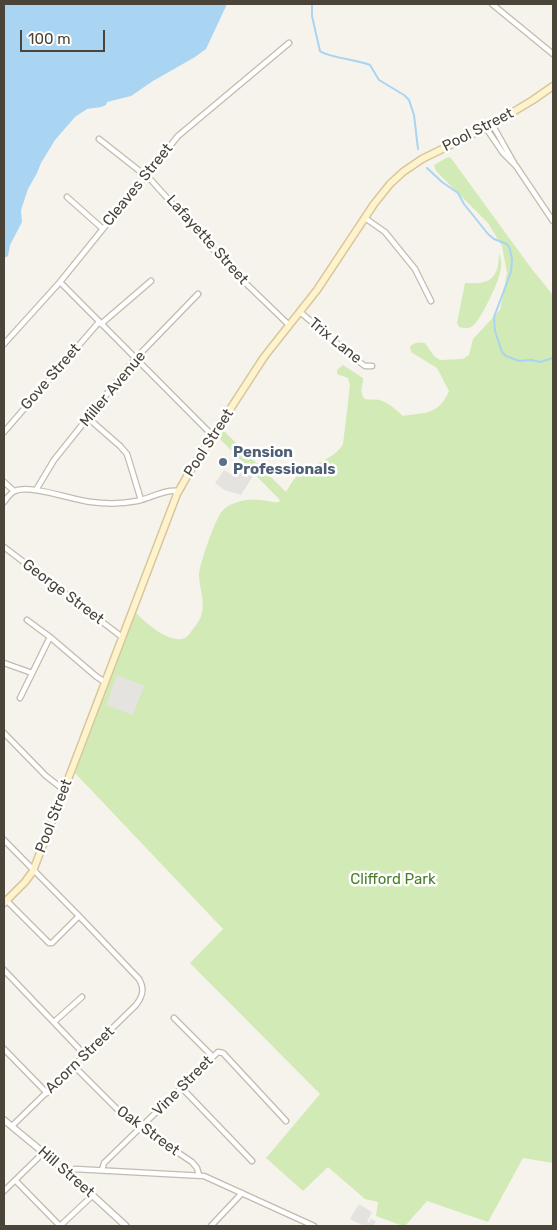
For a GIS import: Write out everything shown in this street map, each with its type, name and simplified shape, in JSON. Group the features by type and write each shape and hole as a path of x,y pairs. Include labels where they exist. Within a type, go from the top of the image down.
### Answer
{"main road":[{"name":"Pool Street","path":"5,902 33,871 178,491 264,357 326,278 379,197 403,172 422,159 489,126 553,86"}],"street":[{"path":"492,4 553,54"},
{"name":"Cleaves Street","path":"4,344 60,282 183,131 289,43"},
{"path":"489,126 508,151 553,221"},
{"name":"Lafayette Street","path":"99,139 152,180 232,270 289,325"},
{"path":"67,196 103,229"},
{"path":"366,218 385,232 415,269 431,301"},
{"path":"60,282 135,360 213,436"},
{"name":"Gove Street","path":"4,432 100,323 151,282"},
{"name":"Miller Avenue","path":"36,490 50,466 135,360 198,294"},
{"name":"Trix Lane","path":"300,312 354,358 366,366 372,366"},
{"path":"88,418 127,454 141,500"},
{"path":"4,482 14,491"},
{"path":"4,502 14,491 27,489 71,499 101,503 141,500 170,490 178,491"},
{"name":"George Street","path":"4,547 122,637"},
{"path":"27,620 105,682"},
{"path":"20,698 50,637"},
{"path":"4,663 32,674"},
{"path":"4,733 46,776 64,790"},
{"path":"4,840 80,916 52,943 49,943 5,902"},
{"name":"Acorn Street","path":"12,1126 142,997 143,991 139,979 80,916"},
{"path":"4,970 85,1055"},
{"path":"54,1022 82,997"},
{"path":"174,1018 212,1056"},
{"path":"4,1049 47,1093"},
{"name":"Vine Street","path":"102,1170 104,1163 218,1052 223,1053 286,1121"},
{"name":"Oak Street","path":"74,1066 120,1113 192,1162 198,1168 199,1175"},
{"path":"182,1087 252,1161"},
{"name":"Hill Street","path":"4,1120 67,1172 126,1226"},
{"path":"4,1189 16,1181 44,1153"},
{"path":"67,1172 75,1169 199,1175 217,1181 314,1226"},
{"path":"16,1181 60,1226 93,1195"},
{"path":"211,1226 242,1193"}],"green space":[{"name":"Clifford Park","path":"448,157 451,158 531,268 553,295 553,1163 523,1158 488,1222 427,1201 403,1226 376,1216 378,1202 365,1199 328,1167 303,1191 266,1158 320,1094 190,963 223,929 75,773 136,613 151,626 169,637 182,639 187,636 197,623 203,607 199,579 200,568 220,514 226,507 240,501 279,502 280,500 219,438 223,430 286,492 297,476 333,455 343,444 350,385 348,378 337,374 337,370 343,365 363,378 363,397 369,400 382,401 403,416 431,411 441,404 449,391 437,368 411,352 410,347 413,344 425,343 434,356 440,360 463,359 469,355 473,339 500,310 507,273 502,246 488,223 436,171 434,165"},
{"path":"499,253 501,261 500,273 483,312 471,327 459,327 457,323 465,283 480,283 491,278 497,269"}],"shaded area":[{"path":"242,465 255,473 241,495 224,490 215,483 224,470 234,476"},
{"path":"117,675 144,686 133,715 106,705"},
{"path":"359,1204 372,1212 367,1222 369,1223 371,1219 376,1221 373,1226 364,1226 350,1219"}],"water":[{"path":"4,4 227,4 206,49 131,96 107,102 106,105 101,107 87,109 75,117 55,140 41,163 28,189 21,210 22,222 10,245 8,256 4,258"}],"waterway":[{"path":"312,4 312,16 320,51 370,65 379,80 409,100 414,115 418,149"},
{"path":"427,168 458,193 464,204 488,234 494,239 507,244 510,249 512,260 511,272 494,317 495,331 502,352 506,356 519,361 531,360 540,362 553,358"}],"place":[{"name":"Pension Professionals","path":"223,462"}]}
